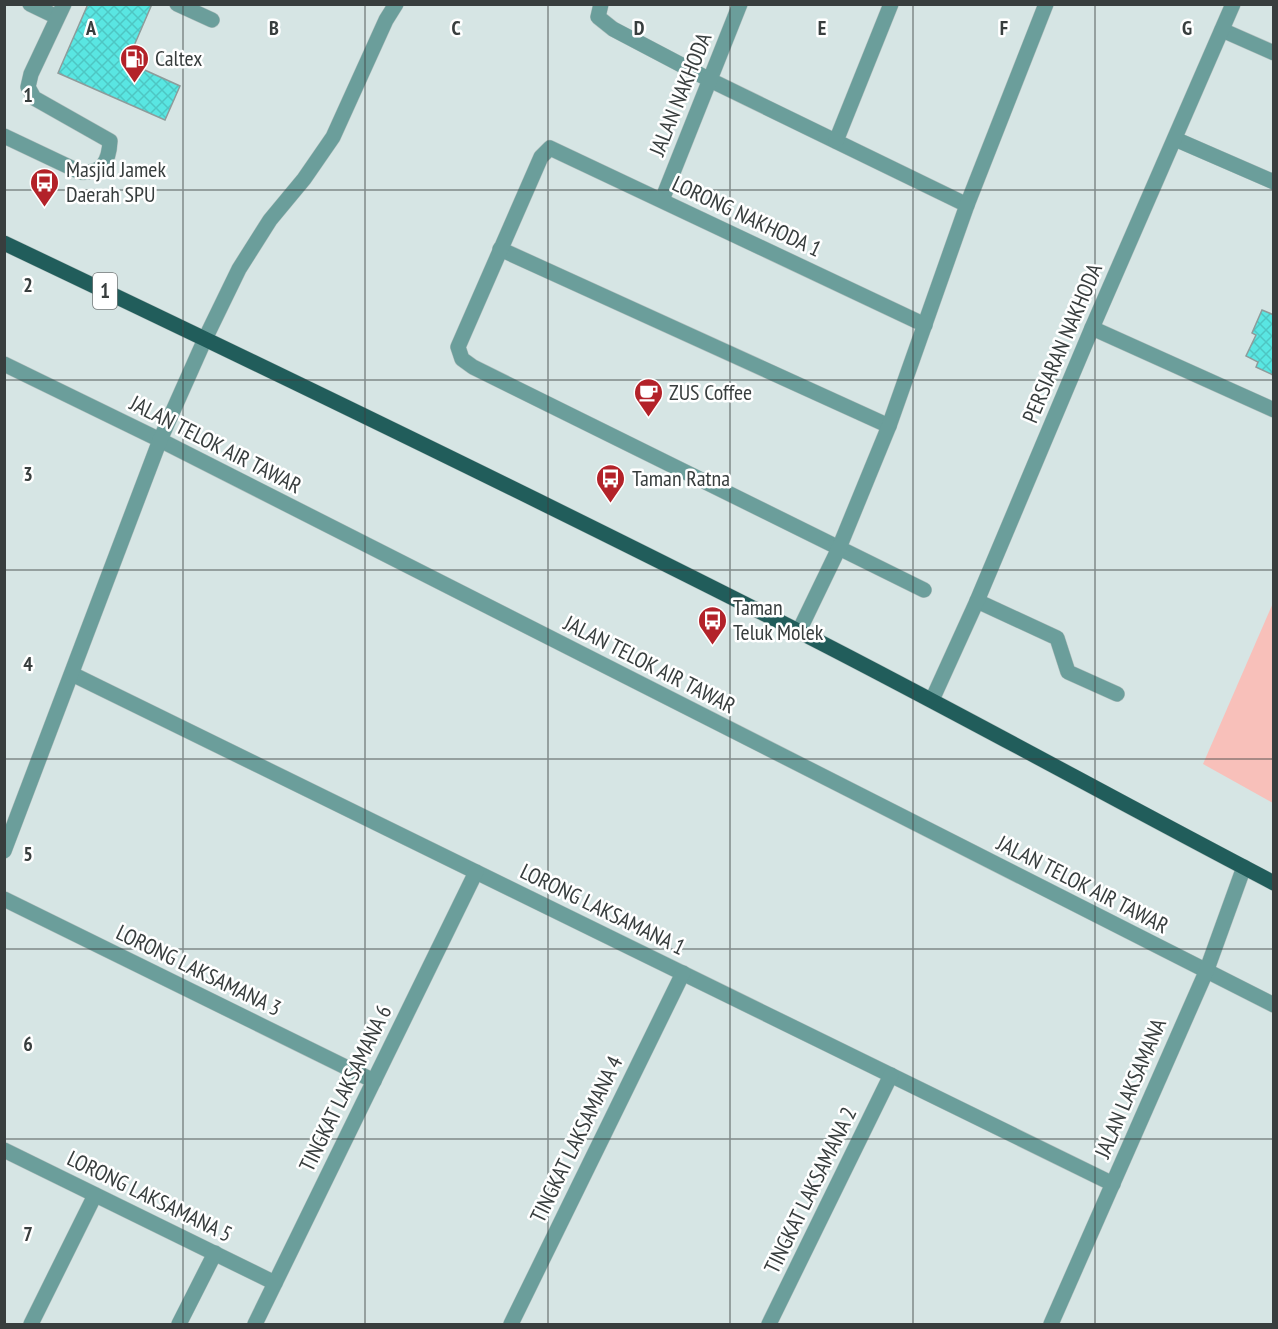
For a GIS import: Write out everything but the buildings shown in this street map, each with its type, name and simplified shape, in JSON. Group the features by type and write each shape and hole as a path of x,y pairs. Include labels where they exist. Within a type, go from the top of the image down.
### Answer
{"main road":[{"name":"1","path":"4,243 393,429 799,632 932,700 1274,883"}],"street":[{"path":"4,136 80,172 92,173 101,168 109,152 110,141 34,98 28,87 31,74 61,11 30,4"},
{"path":"177,4 212,20"},
{"path":"4,851 160,440 205,339 239,269 270,220 333,137 386,20 396,4"},
{"path":"601,4 598,17 613,29 710,80 967,205"},
{"name":"JALAN NAKHODA","path":"662,200 740,4"},
{"path":"836,141 891,4"},
{"path":"799,632 839,548 889,426 967,205 1046,4"},
{"name":"PERSIARAN NAKHODA","path":"932,700 977,601 1092,328 1233,4"},
{"path":"1222,30 1274,53"},
{"path":"1175,139 1274,182"},
{"name":"LORONG NAKHODA 1","path":"500,249 541,157 550,148 925,325"},
{"path":"889,426 500,249 458,347 462,359 494,377 924,590"},
{"path":"1092,328 1274,410"},
{"name":"JALAN TELOK AIR TAWAR","path":"4,364 160,440 1274,1005"},
{"path":"977,601 1057,638 1068,672 1117,694"},
{"name":"LORONG LAKSAMANA 1","path":"72,674 1113,1184"},
{"name":"JALAN LAKSAMANA","path":"1051,1324 1206,972 1244,867"},
{"name":"TINGKAT LAKSAMANA 6","path":"255,1324 476,872"},
{"name":"LORONG LAKSAMANA 3","path":"4,899 374,1081"},
{"name":"TINGKAT LAKSAMANA 4","path":"511,1324 683,973"},
{"name":"TINGKAT LAKSAMANA 2","path":"769,1324 891,1075"},
{"name":"LORONG LAKSAMANA 5","path":"4,1150 275,1283"},
{"path":"31,1324 95,1195"},
{"path":"179,1324 215,1254"}],"shaded area":[{"path":"1273,603 1273,803 1203,764"}],"place":[{"name":"Caltex","path":"134,84"},
{"name":"Masjid Jamek Daerah SPU","path":"45,208"},
{"name":"ZUS Coffee","path":"648,418"},
{"name":"Taman Ratna","path":"611,504"},
{"name":"Taman Teluk Molek","path":"712,646"}]}
